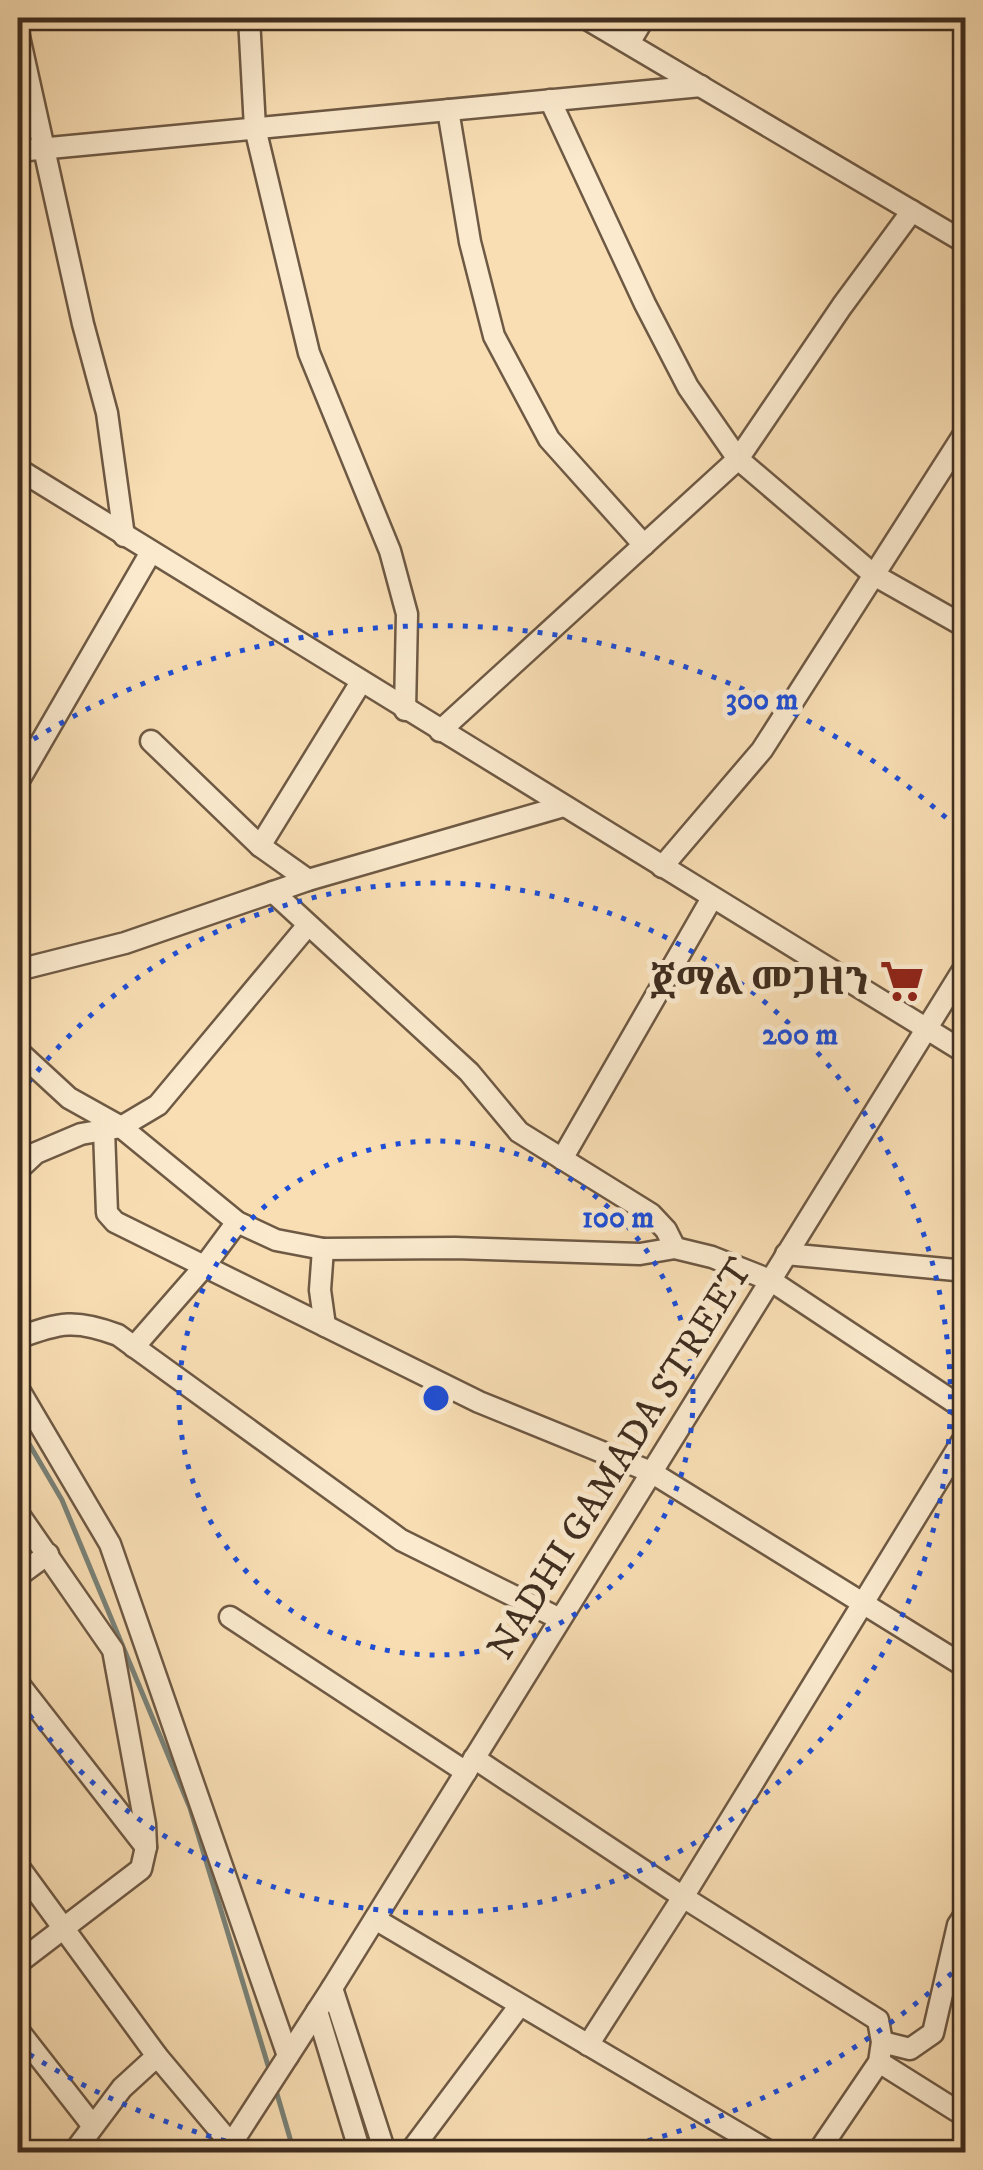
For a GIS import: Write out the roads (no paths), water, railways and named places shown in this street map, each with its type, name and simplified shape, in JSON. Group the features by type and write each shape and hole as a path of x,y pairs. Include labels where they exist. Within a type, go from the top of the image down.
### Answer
{"street":[{"path":"249,18 254,128 309,353 394,567 407,614 405,710"},
{"path":"585,18 966,243"},
{"path":"629,43 644,18"},
{"path":"18,32 83,324 107,413 124,536"},
{"path":"18,151 701,86"},
{"path":"550,100 688,387 738,459 874,575 966,627"},
{"path":"448,110 470,242 494,336 549,439 644,545"},
{"path":"440,732 738,459 912,211"},
{"path":"662,867 762,750 966,431"},
{"path":"18,469 966,1053"},
{"path":"18,782 23,758 152,552"},
{"path":"260,846 360,682"},
{"path":"151,741 260,846 308,880"},
{"path":"18,970 125,944 308,880 564,806"},
{"path":"273,892 469,1072 519,1132 651,1214 666,1230 675,1248"},
{"path":"562,1158 712,898"},
{"path":"18,1170 36,1153 81,1134 112,1128 158,1104 308,925"},
{"name":"NADHI GAMADA STREET","path":"228,2148 332,1988 966,965"},
{"path":"18,1051 69,1098 237,1222 276,1240 323,1249 455,1248 640,1254 675,1248 712,1257 770,1280 966,1410"},
{"path":"112,1128 106,1213 114,1222 479,1402 651,1472 966,1666"},
{"path":"134,1346 203,1268 237,1222"},
{"path":"323,1249 320,1290 325,1326"},
{"path":"786,1254 966,1271"},
{"path":"18,1338 45,1328 86,1323 118,1335 402,1540 560,1619"},
{"path":"18,1388 110,1544 284,2062"},
{"path":"588,2045 966,1435"},
{"path":"18,1513 113,1650 146,1848 142,1870 18,1963"},
{"path":"18,1576 48,1554"},
{"path":"230,1616 878,2020 881,2052 818,2152"},
{"path":"18,1684 146,1848"},
{"path":"18,1866 228,2148"},
{"path":"881,2052 910,2049 932,2032 958,1925 966,1913"},
{"path":"375,1919 770,2152"},
{"path":"332,1988 386,2152"},
{"path":"410,2152 520,2004"},
{"path":"317,2011 360,2152"},
{"path":"18,2030 93,2126"},
{"path":"881,2052 957,2111"},
{"path":"74,2152 122,2088 157,2056"}],"waterway":[{"path":"18,1425 62,1500 190,1808 270,2072"},
{"path":"275,2087 294,2152"}],"place":[{"name":"ጀማል መጋዘን","path":"902,981"}]}
